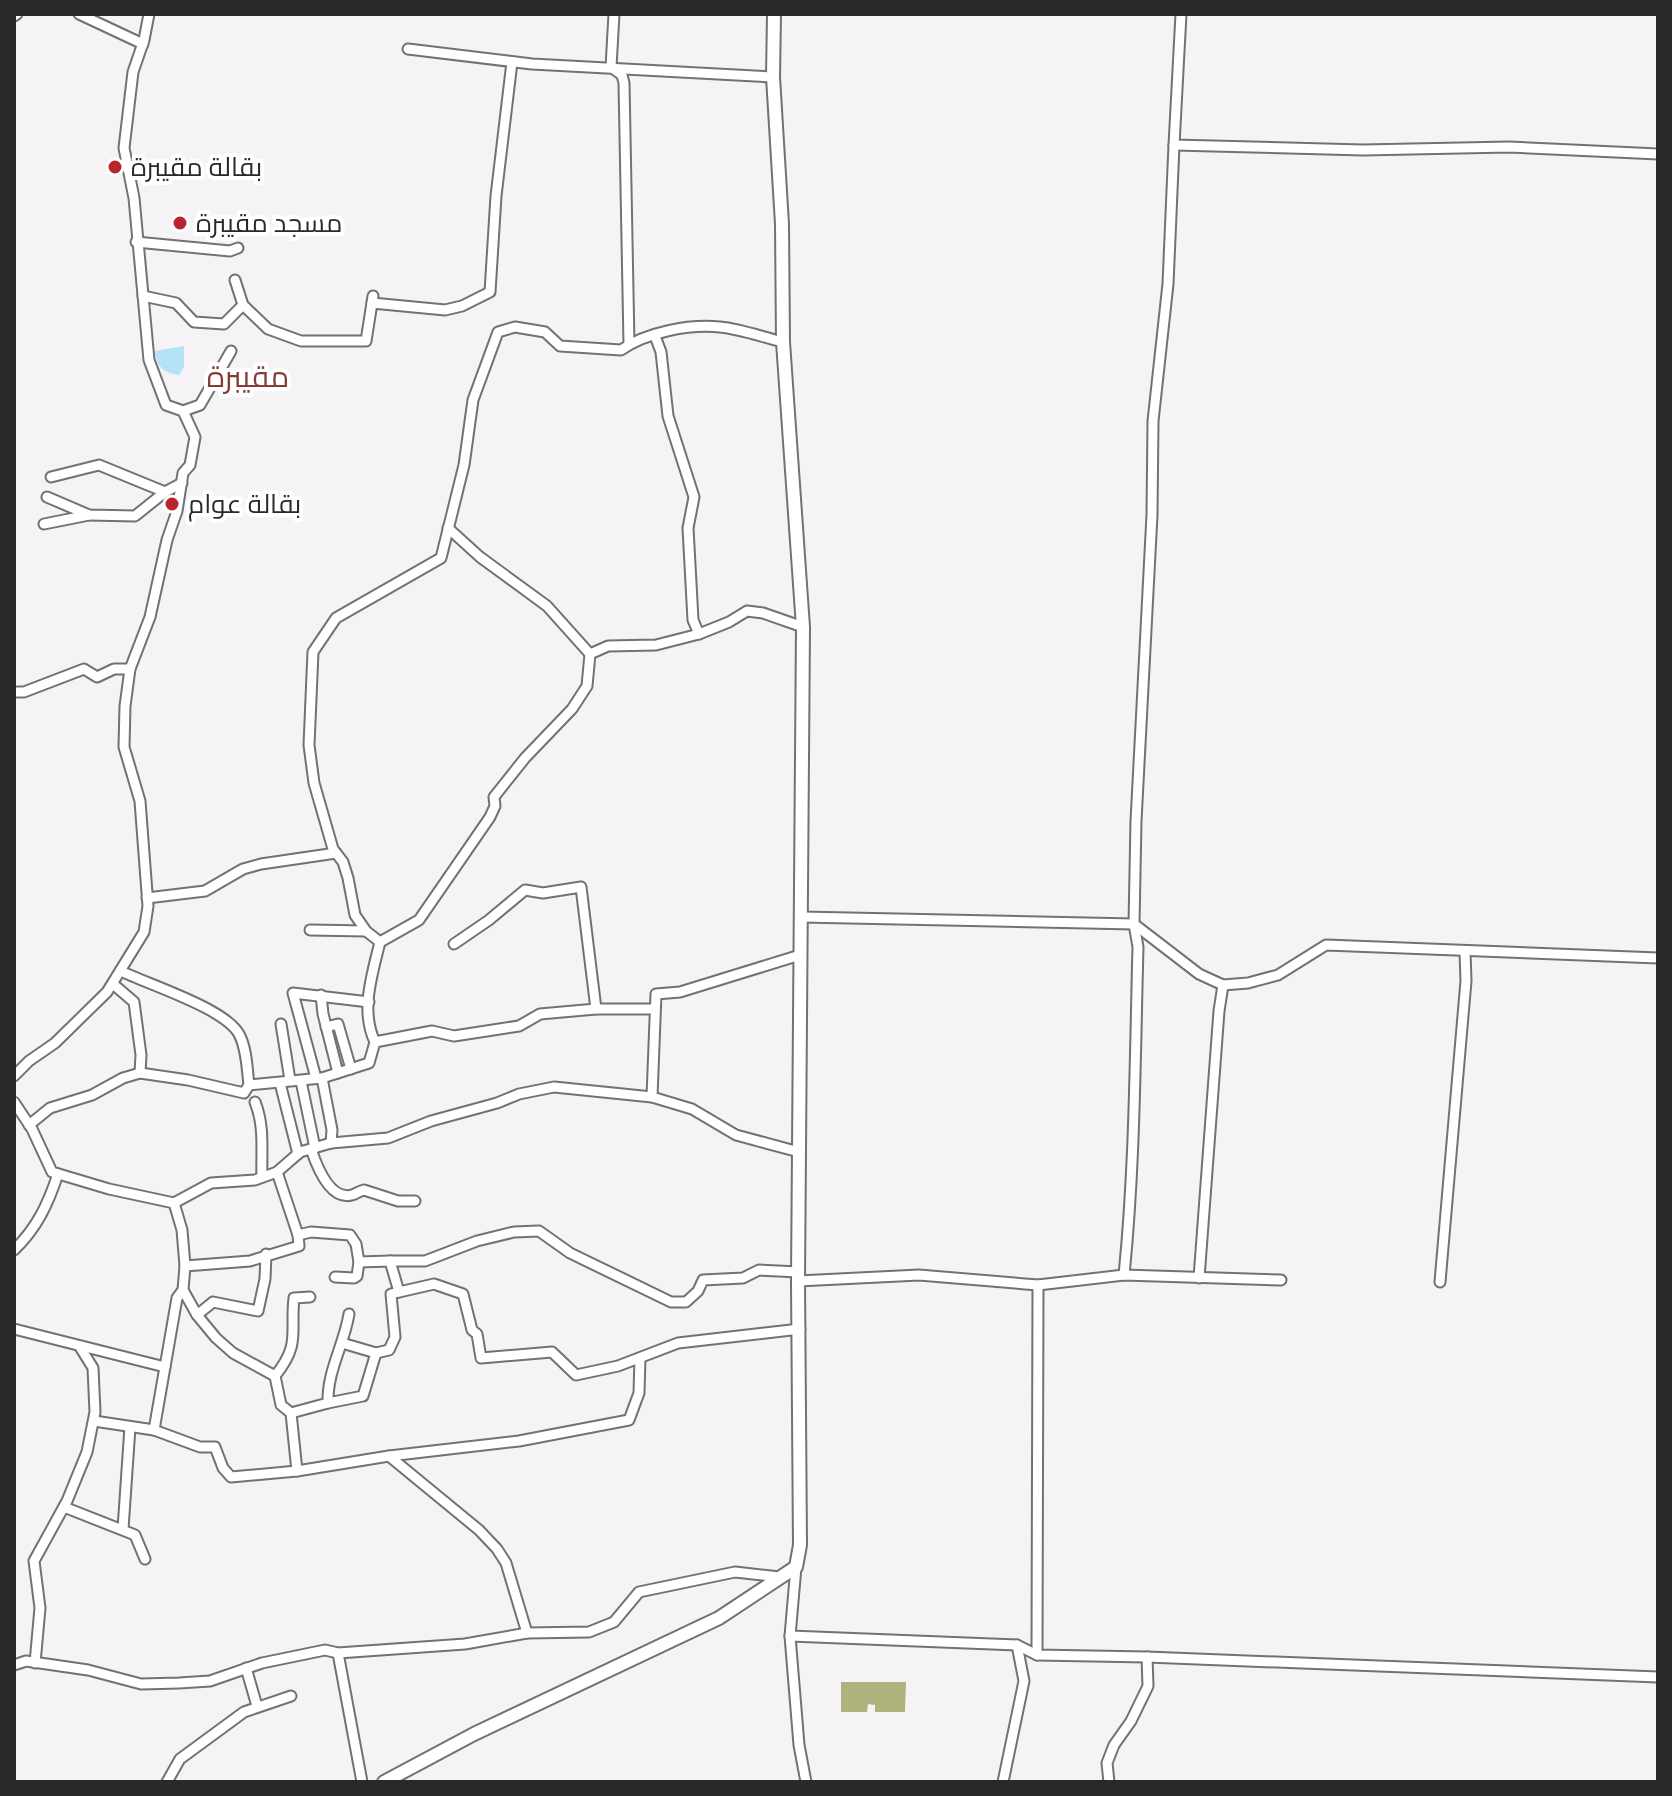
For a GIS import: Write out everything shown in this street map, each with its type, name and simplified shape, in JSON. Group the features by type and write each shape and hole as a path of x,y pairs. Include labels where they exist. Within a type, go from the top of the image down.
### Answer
{"street":[{"path":"79,14 143,44"},
{"path":"149,14 133,72 124,148 134,198 149,360 166,405 183,411 200,405 231,351"},
{"path":"611,67 614,14"},
{"path":"774,14 773,77 782,224 783,342 803,627 800,1545 790,1636 799,1745 806,1782"},
{"path":"1124,1275 1134,1133 1138,947 1134,924 1152,515 1153,421 1168,284 1181,14"},
{"path":"408,49 512,62 773,77"},
{"path":"235,280 243,305 268,329 301,341 363,342 373,299 445,310 462,306 490,292 498,181 512,62"},
{"path":"611,67 622,75 624,83 629,344"},
{"path":"1174,145 1363,150 1509,147 1658,154"},
{"path":"136,242 230,251 238,248"},
{"path":"143,296 176,303 194,322 224,324 243,305"},
{"path":"380,942 366,931 355,915 348,878 343,862 336,853 314,783 309,745 313,652 336,618 441,558 464,465 473,400 498,332 515,327 545,332 560,346 621,350 629,344 671,330 719,327 783,342"},
{"path":"655,336 661,352 668,416 694,497 688,528 693,620 699,634"},
{"path":"14,1076 83,1018 113,984 144,932 147,898 140,801 124,747 125,706 130,669 150,617 183,473 190,465 195,437 183,411"},
{"path":"51,477 99,465 165,492"},
{"path":"44,524 89,515 135,516 165,492 182,483"},
{"path":"47,497 89,515"},
{"path":"380,942 419,920 490,817 495,806 494,797 525,758 572,709 587,686 590,654 547,606 480,557 448,528"},
{"path":"590,654 608,646 656,645 699,634 747,611 763,613 803,627"},
{"path":"14,692 24,692 84,669 97,677 114,669 130,669"},
{"path":"147,898 205,891 243,869 261,864 336,853"},
{"path":"454,944 525,890 543,893 581,887 596,1009"},
{"path":"801,917 1134,924 1199,974 1223,985 1248,983 1278,975 1326,945 1658,958"},
{"path":"310,930 366,931"},
{"path":"249,1085 319,1078 369,1063 375,1042 366,1014 380,942"},
{"path":"1440,1282 1466,981 1465,952"},
{"path":"652,1097 656,994 680,992 800,955"},
{"path":"29,1125 50,1108 92,1095 123,1078 140,1073 188,1080 234,1092 244,1093 249,1085 246,1056 239,1033 222,1017 121,971"},
{"path":"113,984 134,1002 141,1055 140,1073"},
{"path":"1199,1278 1223,985"},
{"path":"331,1143 332,1130 319,1078 293,993 369,1002"},
{"path":"321,995 338,1073"},
{"path":"375,1042 432,1031 454,1036 519,1026 540,1014 596,1009 654,1009"},
{"path":"281,1024 285,1082 298,1154"},
{"path":"326,1027 338,1024 351,1069"},
{"path":"301,1081 313,1148 324,1179 337,1192 351,1196 364,1190 398,1201 415,1201"},
{"path":"14,1102 52,1172 109,1189 174,1203 211,1183 262,1177 277,1172 298,1154 313,1148 331,1143 388,1138 431,1121 519,1094 554,1087 652,1097 692,1109 736,1135 799,1152"},
{"path":"255,1102 264,1130 261,1144 262,1177"},
{"path":"185,1266 250,1261 299,1246 277,1172"},
{"path":"14,1250 31,1234 58,1174"},
{"path":"154,1430 177,1298 183,1290 182,1230 174,1203"},
{"path":"359,1262 425,1261 477,1241 514,1232 539,1231 570,1253 671,1302 686,1302 698,1291 703,1280 743,1278 759,1270 799,1276 919,1275 1038,1285 1124,1275 1281,1280"},
{"path":"298,1235 311,1232 350,1235 356,1244 359,1262 357,1276 335,1277"},
{"path":"197,1315 213,1302 258,1311 265,1279 266,1254"},
{"path":"390,1261 399,1292"},
{"path":"342,1343 376,1353 389,1350 395,1337 391,1294 434,1284 463,1294 472,1330 477,1334 481,1358 552,1352 576,1375 618,1366 678,1343 800,1329"},
{"path":"1037,1655 1038,1285"},
{"path":"183,1290 197,1315 216,1338 233,1353 275,1376"},
{"path":"297,1471 291,1413 281,1405 275,1376 290,1351 295,1331 294,1298 310,1297"},
{"path":"328,1403 329,1380 349,1314"},
{"path":"14,1329 165,1367"},
{"path":"35,1663 40,1608 34,1561 64,1507 87,1452 94,1421 93,1368 80,1347"},
{"path":"291,1413 363,1396 376,1353"},
{"path":"94,1421 154,1430 200,1447 215,1447 223,1468 231,1477 297,1471 389,1456 519,1441 629,1420 639,1393 640,1358"},
{"path":"123,1529 130,1427"},
{"path":"389,1456 479,1530 497,1549 511,1579 527,1633"},
{"path":"64,1507 135,1535 145,1559"},
{"path":"384,1782 474,1734 719,1618 796,1567"},
{"path":"14,1665 26,1661 88,1670 141,1684 210,1681 246,1668 325,1650 338,1653 465,1644 527,1633 589,1632 614,1622 639,1592 735,1572 780,1577"},
{"path":"790,1636 1017,1645 1037,1655 1658,1677"},
{"path":"1003,1782 1024,1681 1017,1645"},
{"path":"338,1653 362,1782"},
{"path":"1109,1782 1107,1763 1114,1745 1131,1721 1148,1686 1147,1657"},
{"path":"246,1668 257,1706"},
{"path":"167,1782 180,1759 244,1712 291,1696"}],"green space":[{"path":"841,1682 906,1682 905,1712 875,1712 875,1705 868,1704 867,1712 841,1712"}],"water":[{"path":"184,346 184,367 179,375 162,368 155,351"}],"place":[{"name":"بقالة مقيبرة","path":"115,167"},
{"name":"مسجد مقيبرة","path":"180,223"},
{"name":"بقالة عوام","path":"172,504"}],"district":[{"name":"مقيبرة","path":"248,377"}]}
